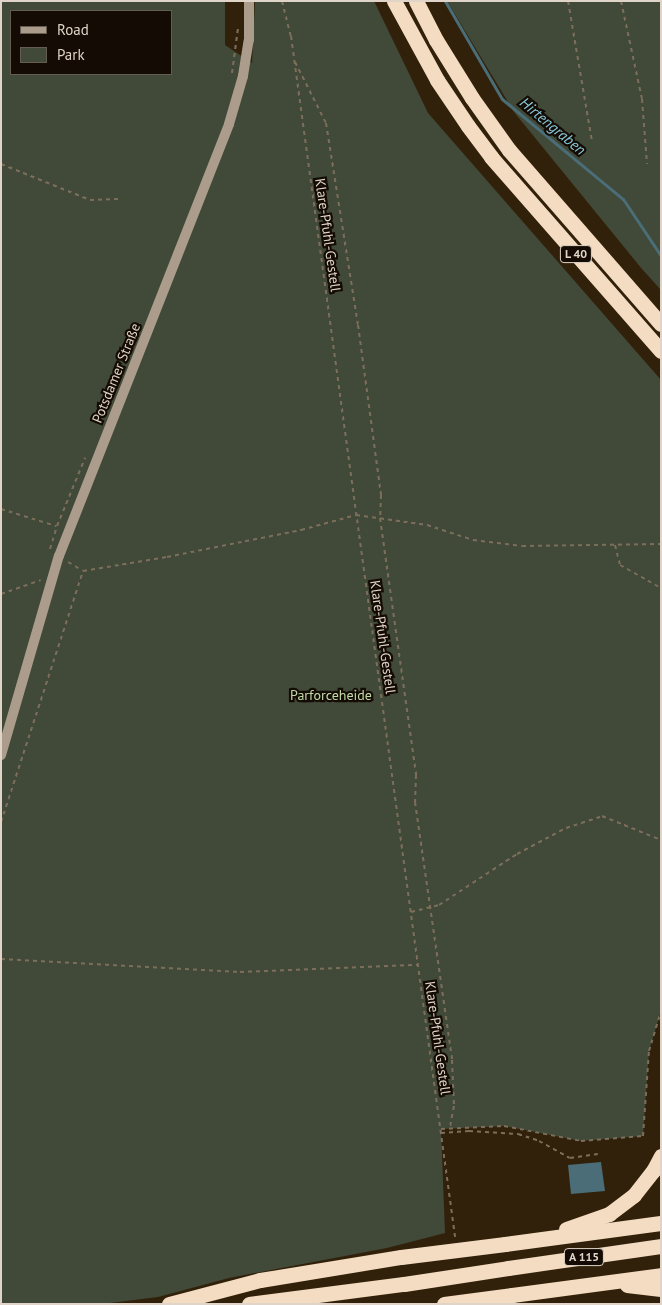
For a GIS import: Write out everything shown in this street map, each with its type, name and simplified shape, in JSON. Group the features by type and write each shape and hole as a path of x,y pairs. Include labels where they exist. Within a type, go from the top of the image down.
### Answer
{"highway":[{"name":"L 40","path":"394,1 437,80 491,157 661,351"},
{"name":"L 40","path":"416,1 436,40 472,98 509,150 661,324"},
{"path":"537,1239 609,1214 634,1195 653,1171 661,1156"},
{"path":"169,1304 260,1280 401,1257 661,1223"},
{"name":"A 115","path":"249,1304 404,1284 661,1246"},
{"name":"A 115","path":"444,1304 661,1275"},
{"path":"609,1282 661,1288"}],"street":[{"name":"Potsdamer Straße","path":"1,755 59,556 230,124 243,76 249,40 249,1"}],"path":[{"name":"Klare-Pfuhl-Gestell","path":"282,1 291,36 455,1240"},
{"path":"568,1 592,141"},
{"path":"621,1 642,99 647,164"},
{"path":"294,60 326,123 359,334 381,495 380,518 416,775 415,802 452,1060 454,1106 450,1127"},
{"path":"1,164 90,200 118,199"},
{"path":"1,509 56,526"},
{"path":"59,556 83,571 186,554 301,530 356,515 427,525 473,540 522,546 661,544"},
{"path":"615,545 620,565 661,588"},
{"path":"1,822 83,571"},
{"path":"1,594 40,580 45,574"},
{"path":"411,912 439,905 517,854 566,828 602,816 661,840"},
{"path":"1,959 240,972 418,965"},
{"path":"441,1129 450,1127 504,1126 581,1141 643,1136 649,1051 661,1011"},
{"path":"441,1133 477,1131 518,1134 539,1141 570,1158 598,1154"}],"green space":[{"name":"Parforceheide","path":"1,1 225,1 225,45 252,63 255,1 374,1 428,113 661,380 661,1011 649,1051 643,1136 581,1141 504,1126 441,1129 445,1233 387,1248 229,1278 158,1297 102,1304 1,1304"},
{"path":"447,1 661,1 661,290 514,112"}],"water":[{"path":"601,1162 605,1191 571,1194 568,1165"}],"waterway":[{"name":"Hirtengraben","path":"445,1 502,99 623,199 661,256"}]}
